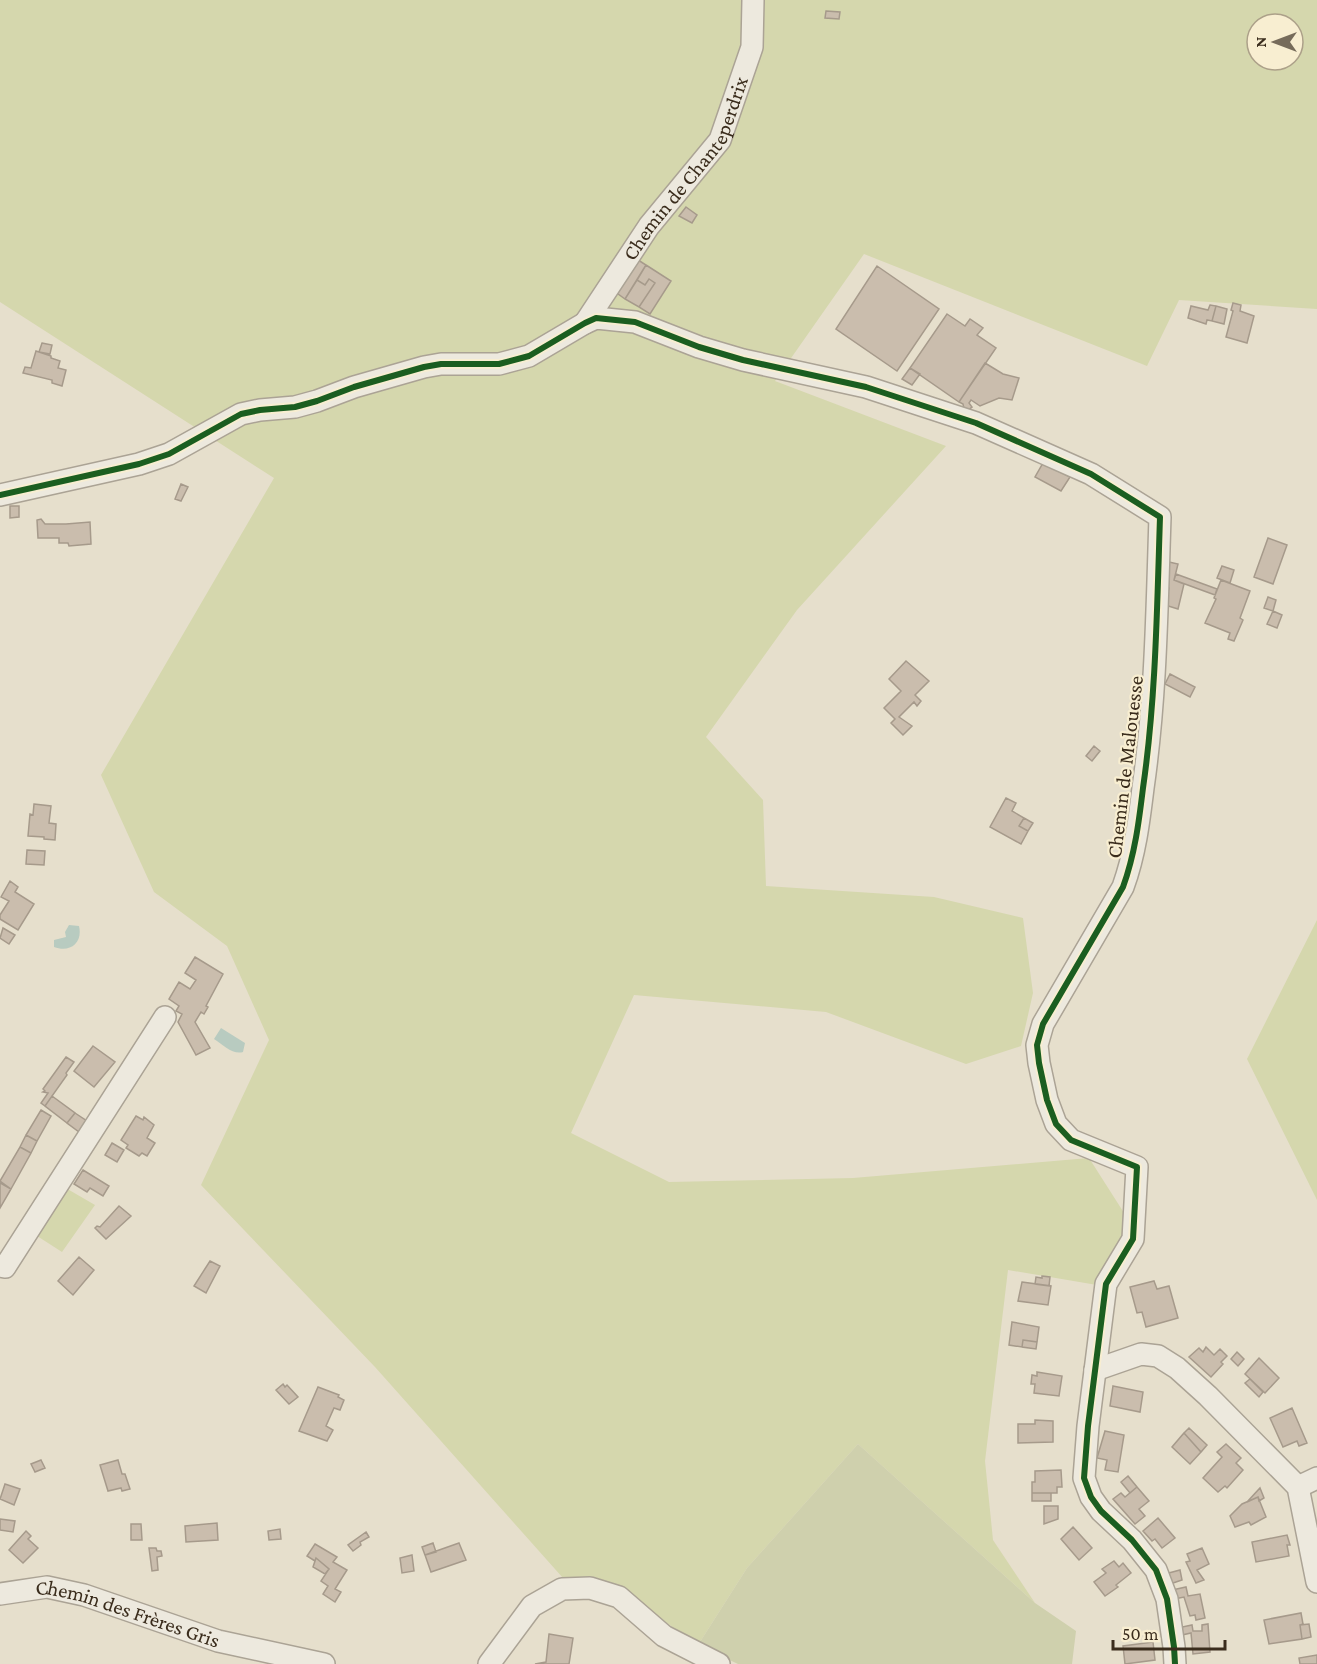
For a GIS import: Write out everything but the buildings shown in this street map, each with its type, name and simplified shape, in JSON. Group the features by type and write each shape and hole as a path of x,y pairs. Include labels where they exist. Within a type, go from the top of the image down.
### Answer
{"street":[{"name":"Chemin de Chanteperdrix","path":"585,323 649,226 720,140 752,47 753,0"},
{"name":"Chemin de Malouesse","path":"585,323 596,318 635,322 699,347 743,360 866,387 976,423 1091,474 1160,517 1156,660 1148,753 1131,864 1123,886 1043,1024 1037,1045 1047,1101 1056,1124 1071,1140 1137,1167 1133,1239 1106,1284 1084,1460 1084,1478 1091,1497 1101,1511 1132,1540 1156,1570 1167,1599 1174,1647 1174,1664"},
{"path":"0,495 139,464 168,454 241,414 295,407 387,376 424,367 441,364 499,364 529,356 585,323"},
{"path":"0,1266 4,1266 165,1017"},
{"path":"1095,1370 1141,1354 1158,1356 1178,1368 1308,1483 1317,1582"},
{"name":"Chemin des Frères Gris","path":"0,1594 46,1587 74,1593 218,1641 324,1664"},
{"path":"489,1664 532,1606 562,1589 590,1588 619,1598 664,1636 720,1664"}],"green space":[{"path":"0,0 1317,0 1317,309 1179,300 1147,366 864,254 775,381 946,446 797,610 706,737 763,800 766,886 934,897 1023,918 1033,993 1021,1046 966,1064 826,1012 634,995 571,1133 669,1182 853,1178 1089,1158 1133,1227 1097,1285 1008,1270 985,1461 993,1540 1035,1603 858,1444 747,1568 698,1645 633,1599 609,1588 563,1578 375,1367 201,1185 269,1040 227,946 154,892 101,775 274,478 0,302"},
{"path":"1317,920 1317,1200 1247,1059"},
{"path":"64,1187 95,1205 62,1252 34,1234"},
{"path":"858,1444 1035,1603 1076,1631 1072,1664 738,1664 698,1645 747,1568"}],"shaded area":[{"path":"69,925 79,926 77,942 65,949 54,947 54,940 66,937 65,932"},
{"path":"221,1028 245,1043 243,1052 232,1051 214,1039"}],"cycle path":[{"path":"0,495 139,464 169,454 241,414 295,407 424,367 441,364 499,364 529,356 596,318 635,322 699,347 743,360 866,387 976,423 1091,474 1160,517 1151,720 1134,850 1123,887 1043,1024 1037,1045 1047,1100 1056,1124 1071,1140 1137,1167 1133,1239 1106,1284 1088,1426 1084,1478 1091,1497 1101,1511 1132,1540 1156,1570 1167,1599 1175,1664"}]}
